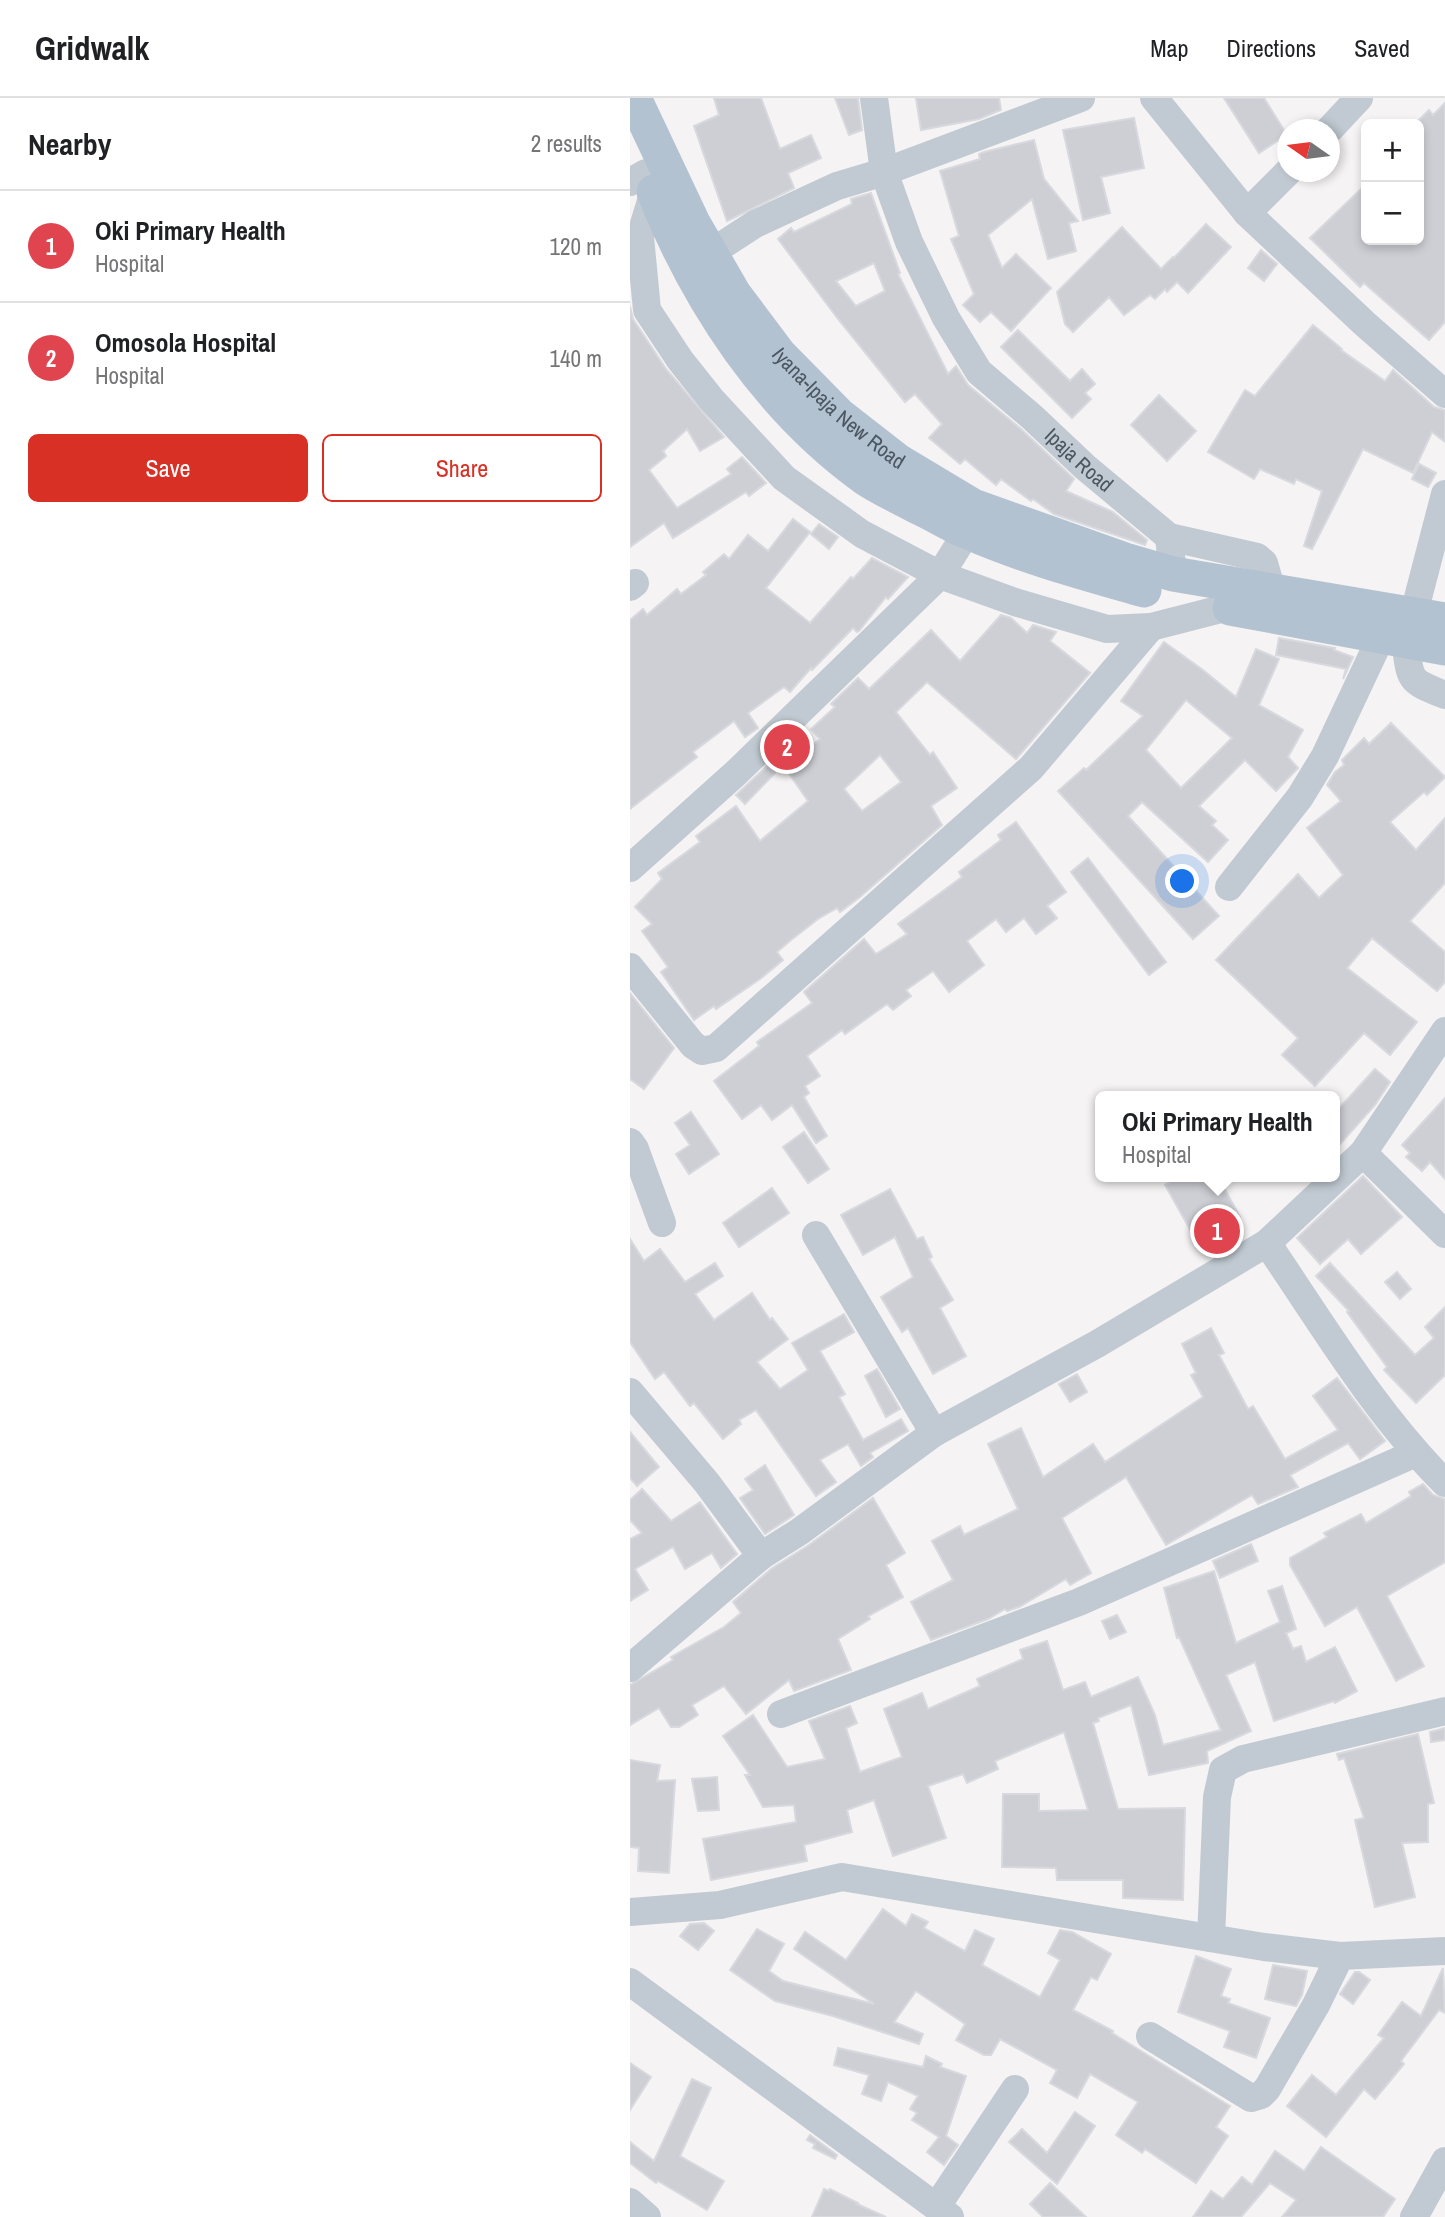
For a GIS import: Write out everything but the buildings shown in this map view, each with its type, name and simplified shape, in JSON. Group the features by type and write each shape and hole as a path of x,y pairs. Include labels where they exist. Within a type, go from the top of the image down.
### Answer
{"main road":[{"name":"Iyana-Ipaja New Road","path":"634,98 709,254 734,294 779,355 839,415 898,461 973,506 1125,560 1163,599"},
{"name":"Iyana-Ipaja New Road","path":"640,173 691,276 721,324 773,392 828,448 867,479 967,532 1048,562 1163,599"},
{"path":"1163,599 1272,591 1411,628 1445,648"},
{"path":"1163,599 1411,628"}],"street":[{"name":"Ipaja Road","path":"874,98 884,172 909,242 946,318 979,372 1085,467 1169,537"},
{"path":"709,254 754,224 837,186 884,172 1081,98"},
{"path":"1154,98 1247,213 1365,324 1445,394"},
{"path":"1339,119 1359,98"},
{"path":"640,173 638,316 784,478 862,534 940,576 1018,603 1107,629 1163,599"},
{"path":"1247,213 1278,182"},
{"path":"1445,494 1411,628 1409,673 1418,685 1445,695"},
{"path":"630,868 737,772 940,576 967,532"},
{"path":"630,967 694,1045 702,1051 716,1048 1031,768 1163,599 1169,537 1256,557 1264,563 1272,591"},
{"path":"1229,887 1300,797 1411,628"},
{"path":"1340,1174 1363,1153 1445,1031"},
{"path":"630,1142 662,1223"},
{"path":"1363,1153 1445,1234"},
{"path":"630,1668 761,1556 799,1532 934,1433 1097,1344 1266,1243 1332,1182"},
{"path":"817,1235 934,1433"},
{"path":"1266,1243 1373,1399 1416,1454 1445,1483"},
{"path":"630,1392 707,1483 761,1556"},
{"path":"781,1714 1079,1602 1416,1454"},
{"path":"1211,1938 1217,1797 1223,1770 1244,1759 1445,1711"},
{"path":"630,1912 720,1905 842,1877 1211,1938 1340,1956 1445,1951"},
{"path":"1150,2036 1251,2098 1261,2095 1316,2005 1340,1956"},
{"path":"630,1982 943,2212 1015,2089"},
{"path":"1415,2217 1445,2161"},
{"path":"630,2202 647,2217"}],"place":[{"name":"Omosola Hospital","path":"787,747"},
{"name":"Oki Primary Health","path":"1217,1231"}]}
